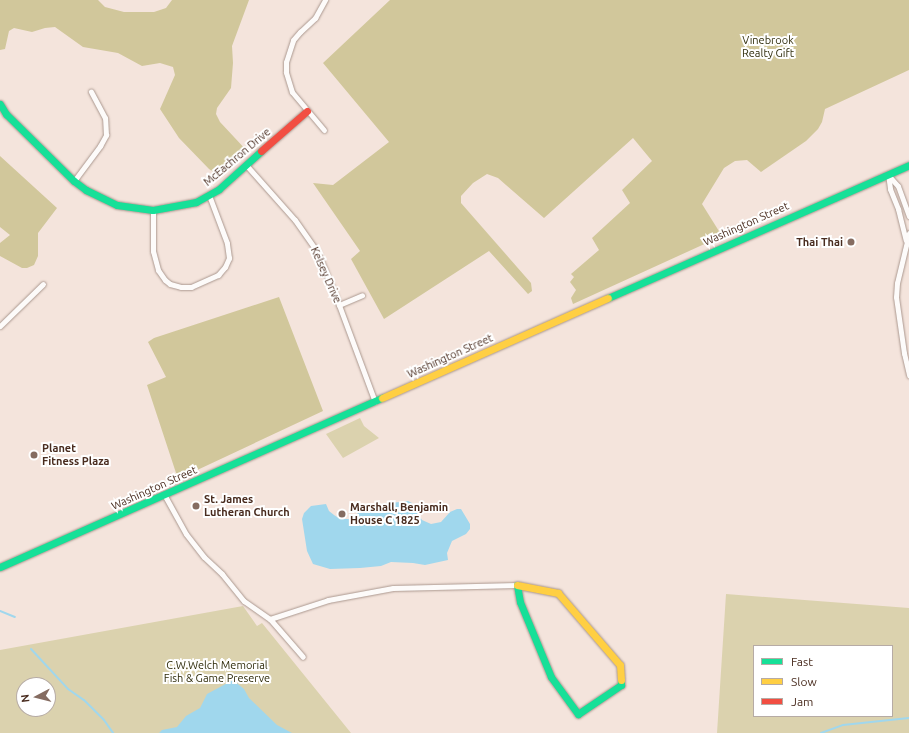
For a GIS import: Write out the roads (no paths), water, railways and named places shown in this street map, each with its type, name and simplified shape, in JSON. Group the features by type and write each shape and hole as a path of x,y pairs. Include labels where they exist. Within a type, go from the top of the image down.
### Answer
{"main road":[{"name":"McEachron Drive","path":"0,104 6,114 74,181 95,196 117,205 153,210 182,206 210,195 229,182 307,111"},
{"name":"Washington Street","path":"0,567 164,496 909,165"},
{"path":"517,585 558,593 620,665 621,686 578,714 551,677 520,602 517,585"}],"street":[{"path":"324,130 292,92 288,83 286,62 293,40 315,18 325,0"},
{"path":"74,181 100,146 106,135 105,118 91,92"},
{"name":"Kelsey Drive","path":"247,166 295,220 320,258 375,402"},
{"path":"888,174 898,186 909,216"},
{"path":"888,174 890,189 898,209 906,240"},
{"path":"153,210 153,251 158,270 170,284 181,287 191,287 218,275 225,267 229,258 227,243 210,195"},
{"path":"909,233 906,240 897,283 896,298 909,375"},
{"path":"0,326 43,284"},
{"path":"339,305 362,296"},
{"path":"164,496 186,534 204,557 222,574 244,601 270,619 303,657"},
{"path":"270,619 328,600 392,588 517,585"}],"water":[{"path":"408,501 412,503 422,520 431,524 441,522 450,512 461,509 470,524 470,529 466,534 452,541 447,553 448,560 425,565 391,562 381,566 330,569 313,564 307,551 302,519 304,513 311,506 326,504 329,511 340,519 349,519 360,512 382,504"},
{"path":"233,680 244,689 249,698 277,725 292,733 159,733 162,730 177,727 186,716 200,708 207,694"}],"waterway":[{"path":"0,611 15,617"},
{"path":"31,649 68,689 84,700 104,720 113,733"},
{"path":"821,733 843,725 909,718"}],"place":[{"name":"Thai Thai","path":"851,242"},
{"name":"Planet Fitness Plaza","path":"34,455"},
{"name":"St. James Lutheran Church","path":"196,506"},
{"name":"Marshall, Benjamin House C 1825","path":"342,514"}],"park label":[{"name":"Vinebrook Realty Gift","path":"768,47"},
{"name":"C.W.Welch Memorial Fish & Game Preserve","path":"217,672"}]}
